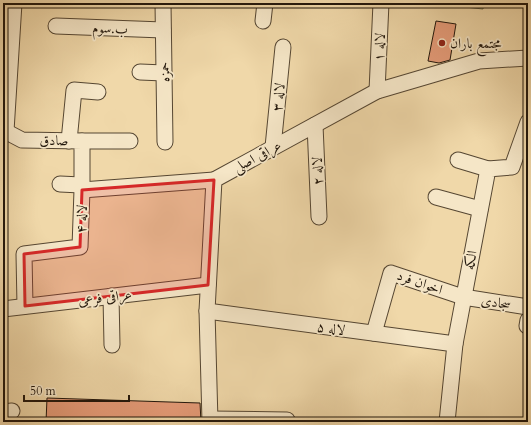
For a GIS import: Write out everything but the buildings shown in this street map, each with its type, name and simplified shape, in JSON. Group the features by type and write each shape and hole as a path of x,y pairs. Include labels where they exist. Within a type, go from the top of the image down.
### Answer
{"street":[{"path":"4,131 14,3"},
{"name":"حمزه","path":"163,3 165,142"},
{"path":"263,21 265,3"},
{"name":"لاله ۱","path":"377,91 381,4"},
{"name":"ب.سوم","path":"56,26 163,30"},
{"name":"لاله ۳","path":"273,147 283,47"},
{"name":"عراقی اصلی","path":"214,180 377,91 479,61 528,58"},
{"path":"140,72 164,73"},
{"path":"98,92 74,90 76,141 130,141"},
{"path":"458,160 488,169 512,167 528,122"},
{"name":"لاله ۲","path":"315,125 318,217"},
{"name":"صادق","path":"4,131 22,140 76,141 81,188"},
{"name":"الکه","path":"447,422 455,344 488,169"},
{"path":"214,180 207,311 210,421 287,420"},
{"name":"لاله ۴","path":"25,306 24,254 80,248 81,188 214,180"},
{"path":"60,184 81,188"},
{"path":"436,197 480,209"},
{"name":"اخوان فرد","path":"374,334 391,273 463,297"},
{"name":"عراقی فرعی","path":"3,309 208,285"},
{"path":"111,296 112,344"},
{"name":"سجادی","path":"463,297 528,307"},
{"name":"لاله ۵","path":"207,311 455,344"}],"highlighted area":[{"path":"214,180 208,285 25,306 24,254 80,247 82,190"}],"green space":[{"path":"428,3 484,3 483,9"}],"place":[{"name":"مجتمع باران","path":"442,43"}]}
